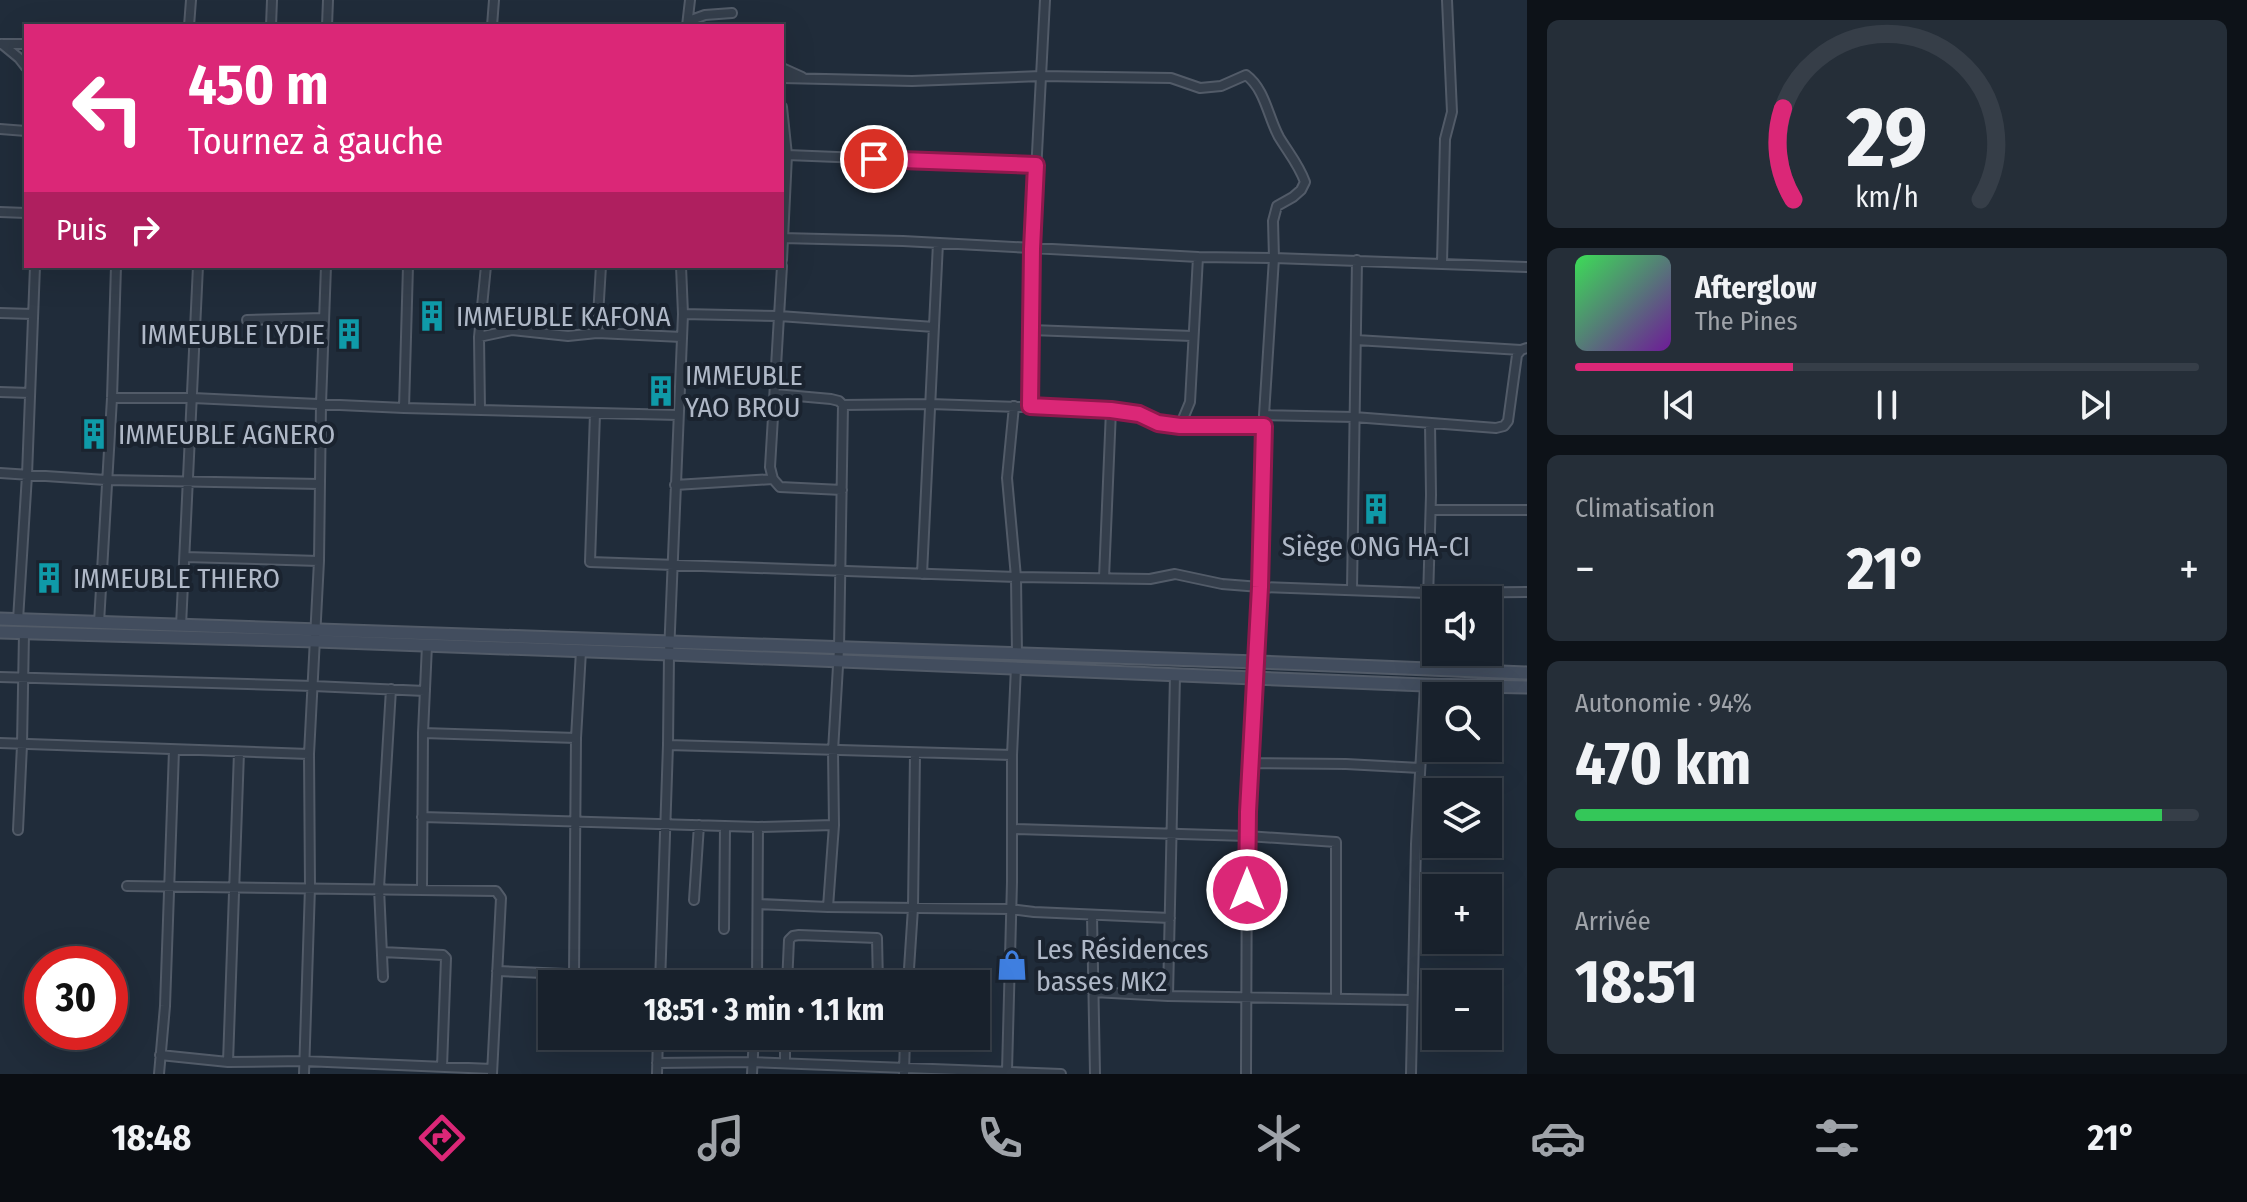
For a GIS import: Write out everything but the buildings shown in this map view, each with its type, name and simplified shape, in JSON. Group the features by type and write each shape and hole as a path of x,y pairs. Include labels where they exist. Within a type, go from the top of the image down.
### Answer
{"main road":[{"path":"0,619 181,626 427,645 581,651 669,648"},
{"path":"0,632 316,636 1017,661 1257,662 1527,673"},
{"path":"1017,661 1175,675 1422,685"},
{"path":"1502,687 1527,687"}],"street":[{"path":"189,24 191,0"},
{"path":"271,24 272,0"},
{"path":"327,24 328,0"},
{"path":"492,24 494,0"},
{"path":"690,0 690,24"},
{"path":"1030,406 1032,249 1045,0"},
{"path":"1442,263 1445,139 1452,112 1447,0"},
{"path":"691,24 694,19 705,15 732,13"},
{"path":"1,44 24,44"},
{"path":"1,44 24,64"},
{"path":"784,69 807,79"},
{"path":"784,78 912,81 1041,76 1171,78 1200,88 1221,86 1246,75 1257,87 1279,138 1305,182 1293,197 1277,206 1273,221 1257,662 1247,836 1246,1074"},
{"path":"784,126 787,155 784,205"},
{"path":"0,129 24,131"},
{"path":"787,155 1036,165"},
{"path":"0,212 24,213"},
{"path":"784,238 1198,257 1527,267"},
{"path":"922,574 938,243"},
{"path":"1180,426 1190,402 1198,257"},
{"path":"1352,590 1357,260"},
{"path":"18,620 35,268"},
{"path":"99,623 116,268"},
{"path":"181,626 198,268"},
{"path":"304,1074 310,887 309,754 319,561 326,268"},
{"path":"404,408 408,268"},
{"path":"480,410 479,337 486,268"},
{"path":"597,333 601,268"},
{"path":"660,970 669,648 683,314 681,268"},
{"path":"782,268 770,467 773,479 780,487 842,490"},
{"path":"0,313 33,314"},
{"path":"683,314 779,316 934,327"},
{"path":"247,320 324,318"},
{"path":"479,337 512,330 568,336 597,333 682,337"},
{"path":"1031,330 1192,336"},
{"path":"1356,340 1524,349"},
{"path":"1264,415 1504,426 1508,421 1517,355 1524,349"},
{"path":"0,392 30,393"},
{"path":"775,394 831,399 843,405 930,404 1111,410 1139,414 1158,423 1180,426 1264,426"},
{"path":"112,398 193,398 404,408 678,415"},
{"path":"828,907 834,825 833,751 841,570 843,405"},
{"path":"1007,1071 1012,755 1017,661 1016,577 1007,478 1014,406"},
{"path":"1104,578 1111,410"},
{"path":"595,413 590,562 1016,577 1150,579 1175,574 1222,584 1260,587 1422,593"},
{"path":"1427,586 1431,510 1430,423"},
{"path":"0,473 106,480 320,484"},
{"path":"675,485 773,479"},
{"path":"1431,510 1527,510"},
{"path":"185,557 319,561"},
{"path":"1502,592 1527,592"},
{"path":"18,830 24,633"},
{"path":"422,889 427,645"},
{"path":"574,970 576,738 581,651"},
{"path":"1168,996 1175,675"},
{"path":"0,677 425,691"},
{"path":"383,977 379,888 391,689"},
{"path":"423,733 576,738"},
{"path":"1411,1074 1416,844 1422,735"},
{"path":"0,743 309,754"},
{"path":"668,745 1012,755"},
{"path":"159,1074 165,1006 174,750"},
{"path":"228,1062 239,752"},
{"path":"909,970 915,753"},
{"path":"1251,763 1420,768"},
{"path":"422,817 758,827 834,825"},
{"path":"694,900 699,825"},
{"path":"724,929 725,826"},
{"path":"758,827 758,970"},
{"path":"1012,829 1247,836 1336,842 1336,998"},
{"path":"127,886 379,888 500,893 492,1072 304,1061 228,1062 160,1055"},
{"path":"759,904 1010,909 1170,918"},
{"path":"1092,916 1095,1074"},
{"path":"788,970 789,940 793,936 814,935 877,938 878,970"},
{"path":"382,952 443,955 446,958 442,1067"},
{"path":"497,971 538,973"},
{"path":"1093,992 1412,1000"},
{"path":"657,1050 657,1074"},
{"path":"752,1074 753,1050"},
{"path":"785,1050 785,1063"},
{"path":"904,1071 905,1050"},
{"path":"657,1063 752,1062 904,1071 1061,1074"}],"place":[{"name":"IMMEUBLE KAFONA","path":"432,316"},
{"name":"IMMEUBLE LYDIE","path":"349,334"},
{"name":"IMMEUBLE YAO BROU","path":"661,391"},
{"name":"IMMEUBLE AGNERO","path":"94,434"},
{"name":"Siège ONG HA-CI","path":"1376,509"},
{"name":"IMMEUBLE THIERO","path":"49,578"},
{"name":"Les Résidences basses MK2","path":"1012,965"}],"route":[{"path":"874,159 1036,165 1030,406 1111,410 1139,414 1158,423 1180,426 1264,426 1247,890"}]}
